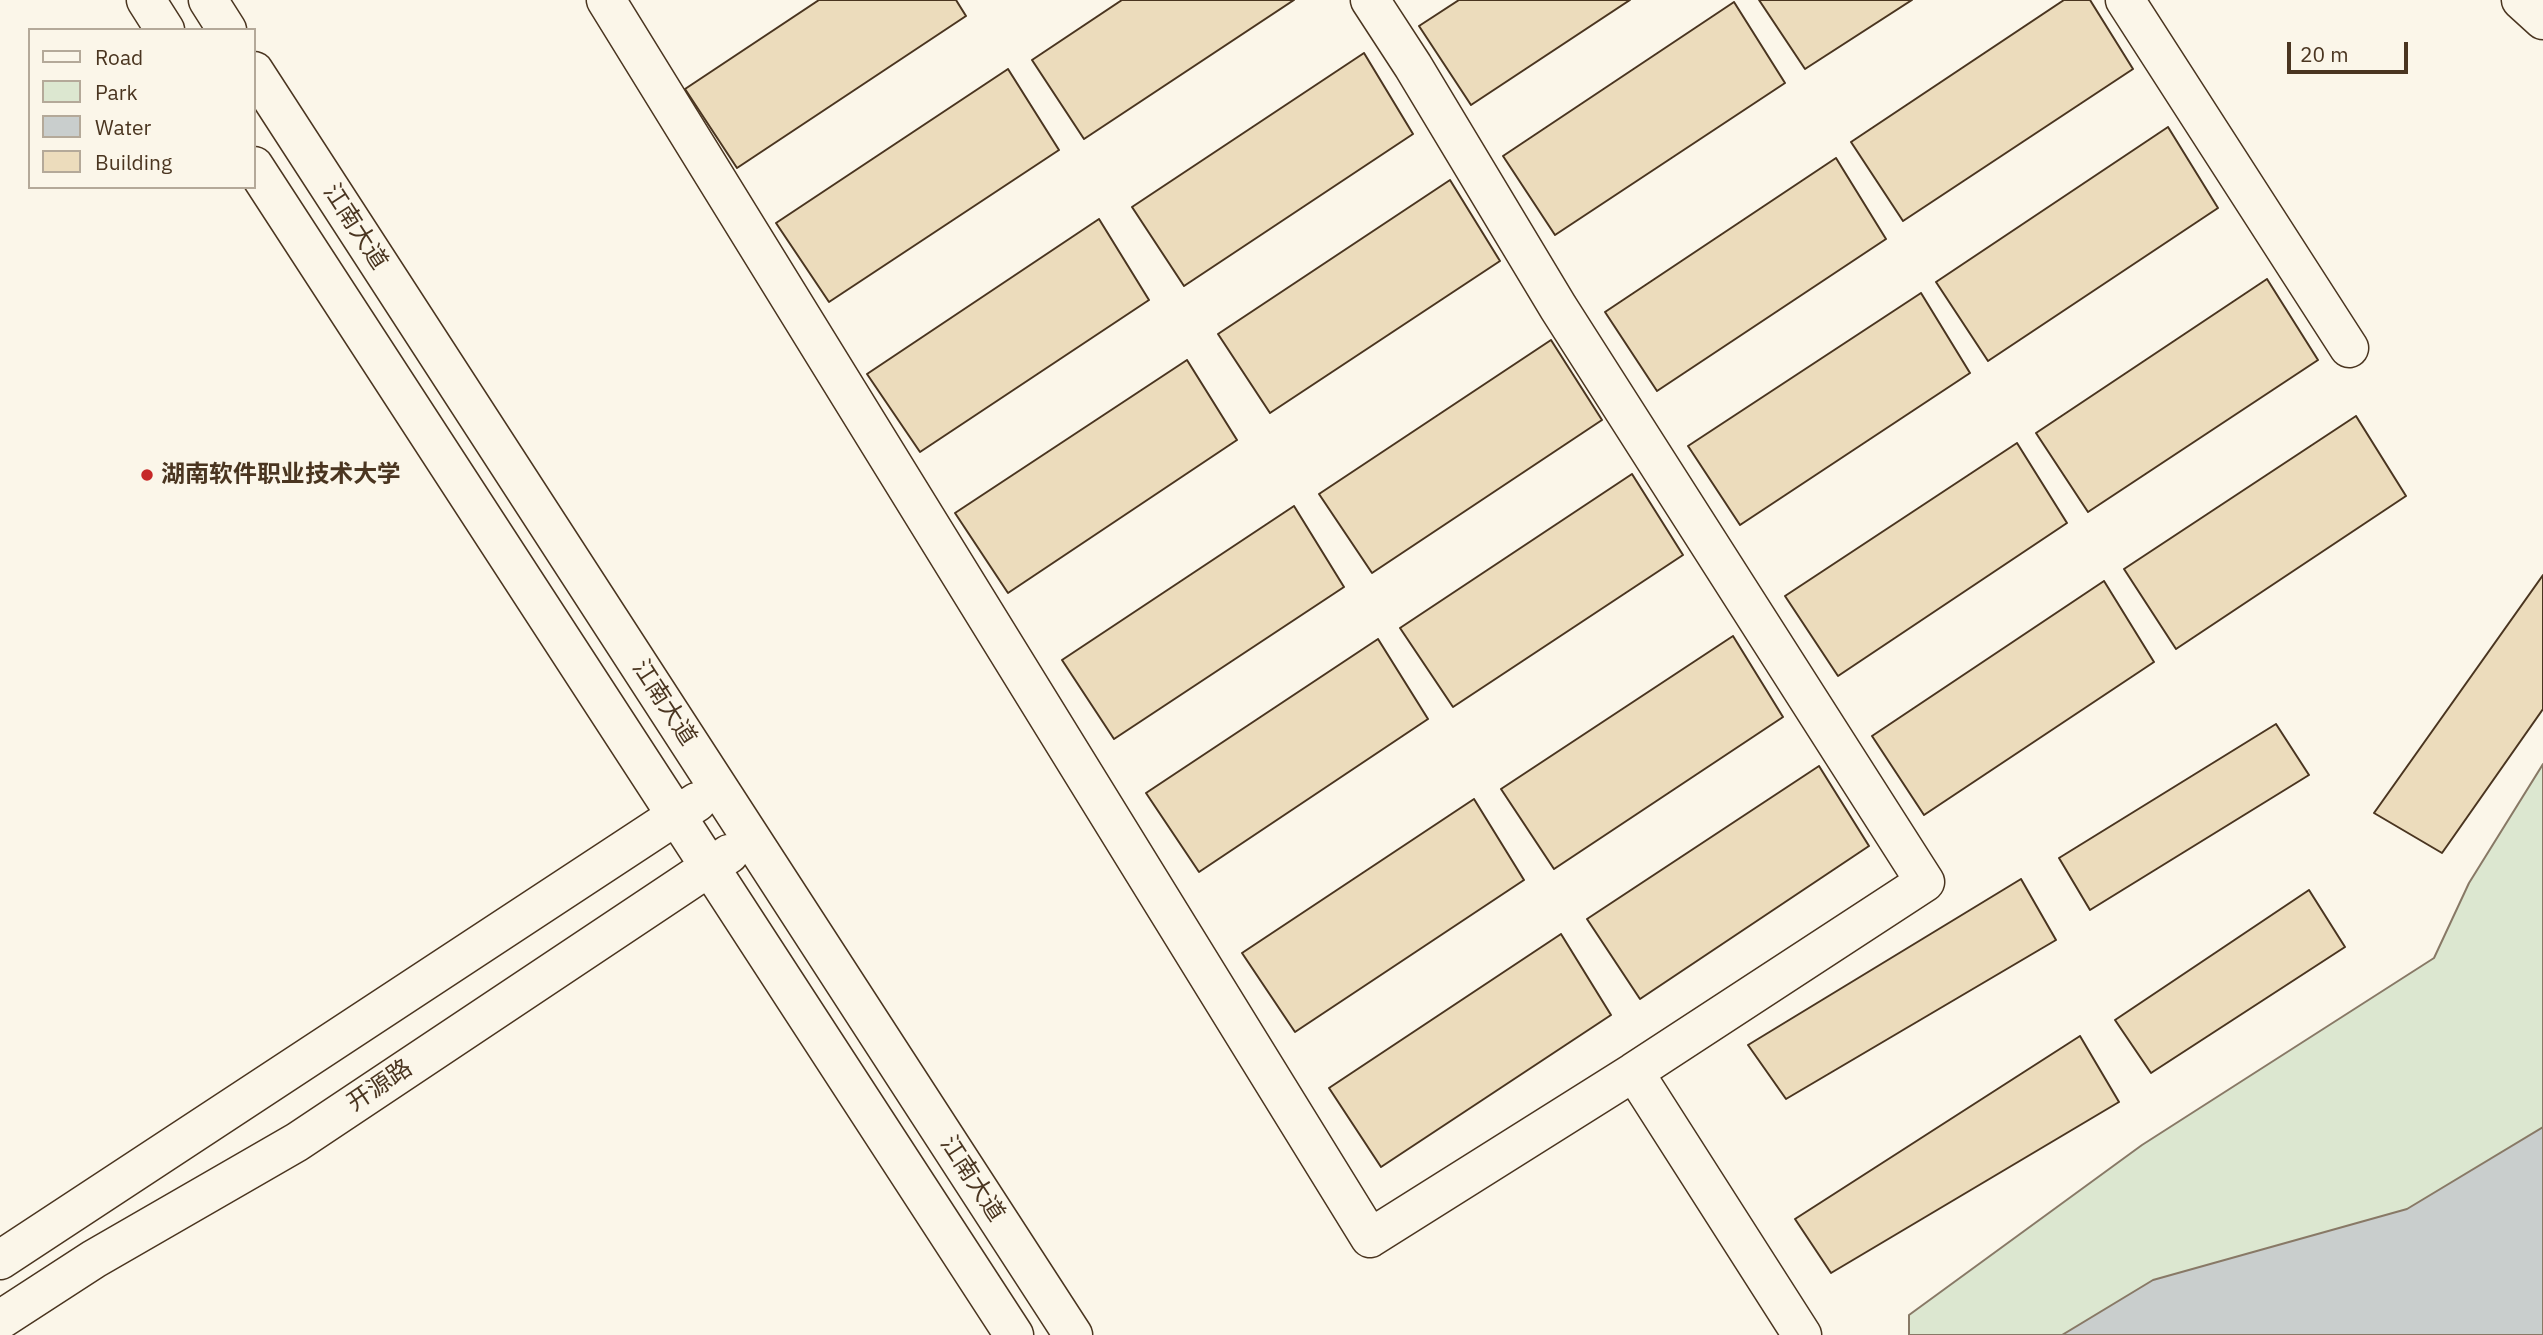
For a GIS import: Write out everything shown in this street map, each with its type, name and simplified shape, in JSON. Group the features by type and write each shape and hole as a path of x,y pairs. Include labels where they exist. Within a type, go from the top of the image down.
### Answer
{"main road":[{"path":"146,0 164,28"},
{"path":"208,0 226,28"},
{"path":"606,0 1370,1238 1634,1072 1925,882 1558,307 1413,66 1370,0"},
{"path":"2125,0 2349,348"},
{"path":"2521,0 2543,20"},
{"name":"江南大道","path":"256,74 1073,1335"},
{"name":"江南大道","path":"256,169 1014,1335"},
{"path":"0,1260 720,788"},
{"name":"开源路","path":"0,1320 94,1259 297,1142 752,839"},
{"path":"1634,1072 1802,1335"}],"green space":[{"path":"2543,764 2543,1335 1909,1335 1909,1315 2142,1145 2434,958 2469,883"}],"water":[{"path":"2543,1127 2543,1335 2062,1335 2153,1280 2407,1209"}],"building":[{"path":"819,0 956,0 966,16 737,168 685,89"},
{"path":"1122,0 1294,0 1084,139 1032,60"},
{"path":"1459,0 1630,0 1471,105 1419,26"},
{"path":"1759,0 1912,0 1805,69"},
{"path":"2064,0 2090,0 2133,69 1903,221 1851,142"},
{"path":"1734,2 1785,83 1555,235 1503,156"},
{"path":"1364,53 1413,134 1184,286 1132,207"},
{"path":"1008,69 1059,150 829,302 776,223"},
{"path":"2168,127 2218,208 1988,361 1936,282"},
{"path":"1836,158 1886,239 1657,391 1605,312"},
{"path":"1450,180 1500,261 1270,413 1218,334"},
{"path":"1099,219 1149,300 920,452 867,374"},
{"path":"2267,279 2318,360 2088,512 2036,433"},
{"path":"1921,293 1970,373 1740,525 1688,446"},
{"path":"1551,340 1602,420 1372,573 1319,494"},
{"path":"1187,360 1237,440 1008,593 955,513"},
{"path":"2356,416 2406,496 2176,649 2124,569"},
{"path":"2017,443 2067,523 1838,676 1785,596"},
{"path":"1632,474 1683,555 1453,707 1400,628"},
{"path":"1294,506 1344,587 1114,739 1062,660"},
{"path":"2543,575 2543,709 2442,853 2374,813"},
{"path":"2104,581 2154,662 1924,815 1872,736"},
{"path":"1733,636 1783,717 1554,869 1501,789"},
{"path":"1378,639 1428,719 1199,872 1146,793"},
{"path":"2276,724 2309,775 2090,910 2059,858"},
{"path":"1819,766 1869,846 1640,999 1587,919"},
{"path":"1474,799 1524,880 1295,1032 1242,953"},
{"path":"2021,879 2056,940 1786,1099 1748,1045"},
{"path":"2309,890 2345,947 2151,1073 2115,1020"},
{"path":"1561,934 1611,1015 1381,1167 1329,1088"},
{"path":"2080,1036 2119,1102 1831,1273 1795,1219"}],"place":[{"name":"湖南软件职业技术大学","path":"147,475"}]}
